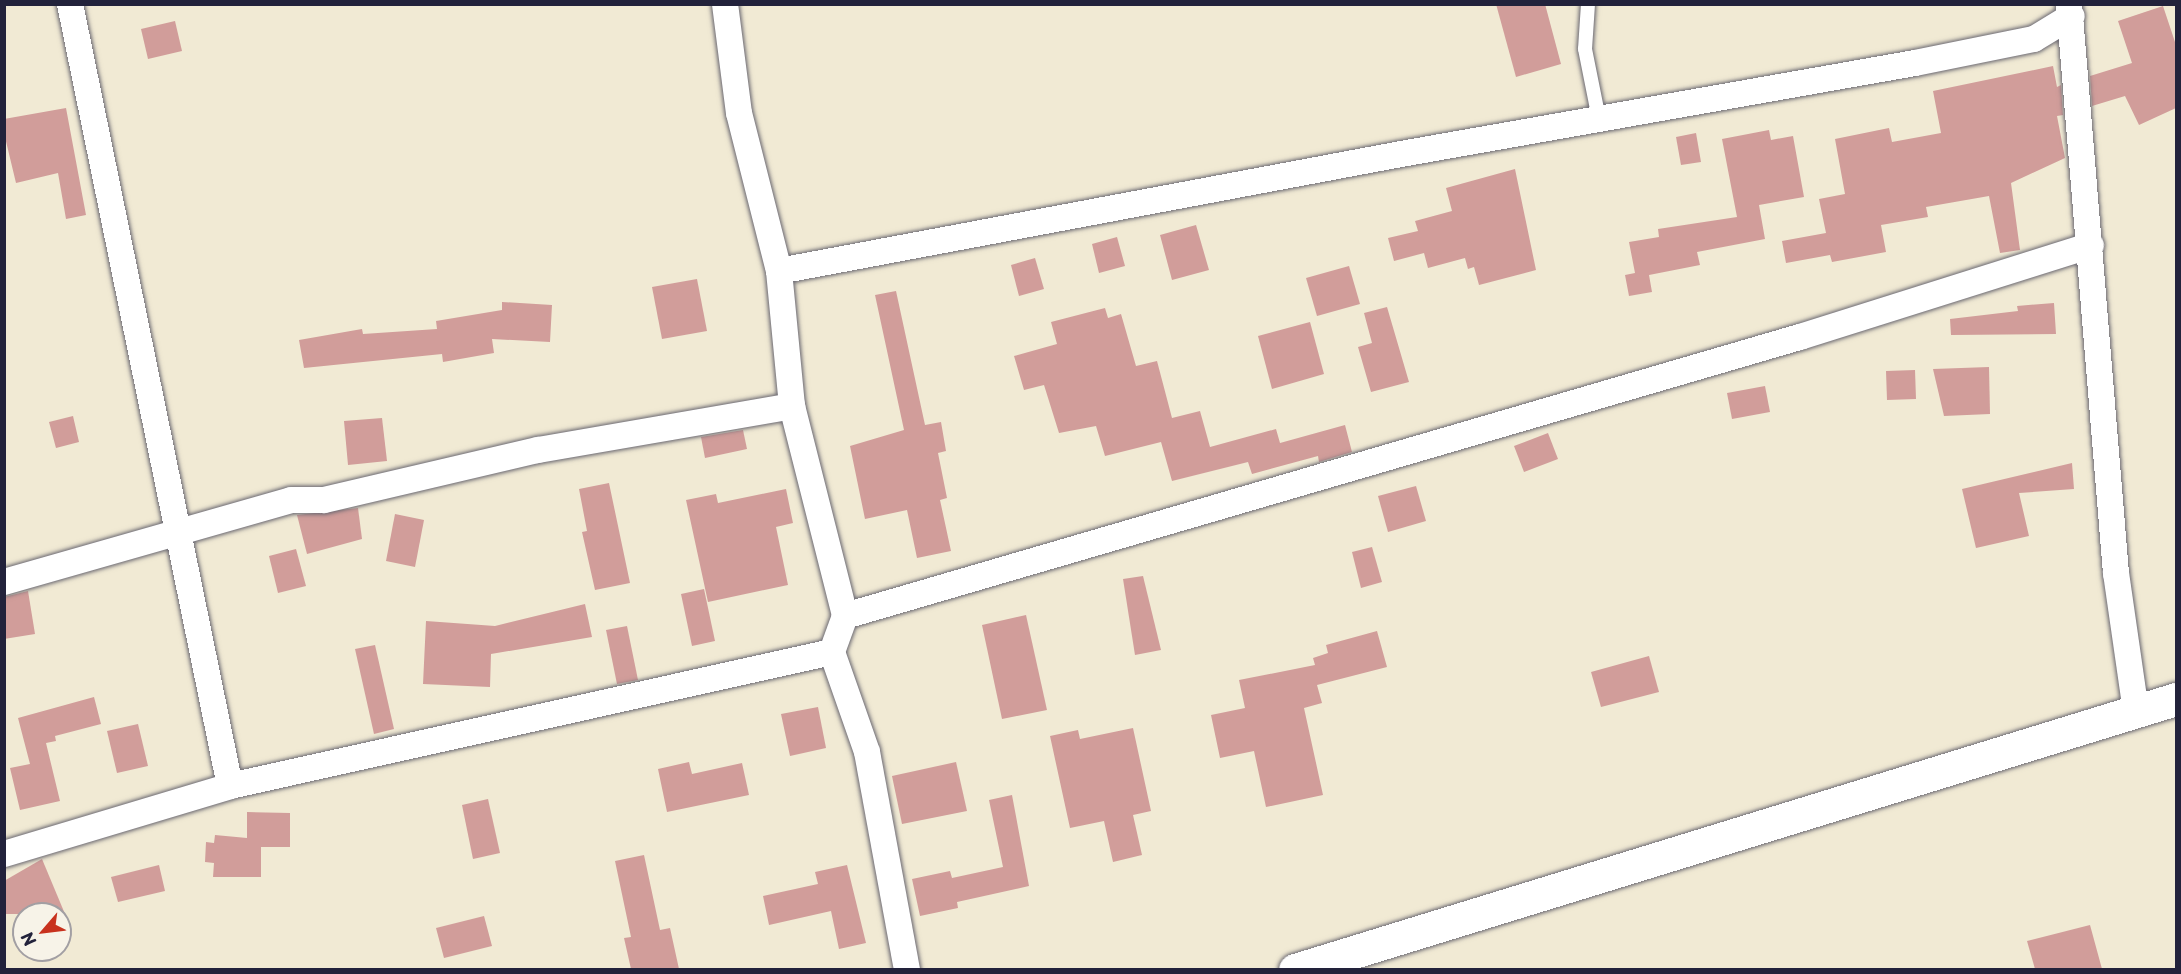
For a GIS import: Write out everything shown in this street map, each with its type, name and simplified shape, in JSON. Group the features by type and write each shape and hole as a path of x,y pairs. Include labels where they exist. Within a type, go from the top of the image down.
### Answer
{"highway":[{"path":"1295,969 2176,699"}],"street":[{"path":"70,4 230,786"},
{"path":"725,4 740,113 779,271 792,406 845,616 832,652 867,752 907,969"},
{"path":"779,271 2034,39 2071,10"},
{"path":"2071,10 2116,573 2136,712"},
{"path":"845,616 1800,337 2091,245"},
{"path":"4,582 291,500 324,500 538,450 792,406"},
{"path":"4,854 230,786 832,652"}],"lane":[{"path":"1588,4 1584,49 1599,119"}],"building":[{"path":"1496,4 1545,4 1561,64 1516,77"},
{"path":"2163,6 2176,45 2176,108 2139,125 2125,96 2092,106 2090,76 2132,63 2118,21"},
{"path":"175,21 182,51 148,59 141,29"},
{"path":"2053,66 2057,87 2061,85 2063,115 2057,116 2065,158 2011,183 2020,250 2000,253 1989,196 1926,207 1928,217 1881,225 1886,252 1832,262 1830,255 1786,263 1782,241 1826,233 1819,199 1845,194 1835,139 1889,128 1892,142 1941,133 1933,91"},
{"path":"66,108 86,215 66,219 58,173 16,183 4,133 4,119"},
{"path":"1769,130 1771,140 1793,136 1804,197 1759,205 1765,239 1697,252 1700,265 1649,275 1652,292 1629,296 1625,275 1635,273 1629,242 1659,237 1658,229 1737,217 1722,139"},
{"path":"1696,133 1701,162 1681,165 1676,137"},
{"path":"1515,169 1536,270 1479,285 1474,267 1468,269 1465,258 1428,268 1424,253 1394,261 1388,238 1418,231 1415,221 1452,211 1446,188"},
{"path":"1196,225 1209,270 1172,280 1160,235"},
{"path":"1117,237 1125,266 1099,273 1092,244"},
{"path":"1035,258 1044,289 1019,296 1011,265"},
{"path":"1349,266 1360,304 1317,316 1306,278"},
{"path":"697,279 707,331 662,339 652,287"},
{"path":"896,291 925,425 941,422 946,451 938,453 947,498 940,500 951,551 917,558 907,510 865,519 850,446 904,430 875,295"},
{"path":"502,302 552,305 550,342 492,339 494,353 443,362 442,354 304,368 299,340 362,329 363,334 437,329 436,321 502,310"},
{"path":"2054,303 2056,334 1951,335 1950,319 2018,311 2017,306"},
{"path":"1387,307 1409,382 1371,392 1358,347 1372,343 1364,313"},
{"path":"1105,308 1108,318 1121,314 1136,366 1157,361 1172,418 1200,411 1210,447 1276,429 1280,443 1345,425 1352,452 1319,462 1318,456 1252,474 1248,462 1172,481 1161,442 1105,456 1096,426 1059,433 1044,385 1024,390 1014,356 1057,344 1051,322"},
{"path":"1310,322 1324,374 1272,389 1258,336"},
{"path":"1989,367 1990,414 1944,416 1933,369"},
{"path":"1915,370 1916,399 1887,400 1886,371"},
{"path":"1765,386 1770,412 1732,419 1727,393"},
{"path":"73,416 79,442 56,448 49,422"},
{"path":"382,418 387,461 348,465 344,421"},
{"path":"743,430 747,449 705,458 701,437"},
{"path":"1548,433 1558,459 1524,472 1514,446"},
{"path":"2072,463 2074,489 2019,493 2029,536 1976,548 1962,489"},
{"path":"609,483 630,583 595,590 582,532 587,531 579,489"},
{"path":"1416,486 1426,521 1388,532 1378,496"},
{"path":"786,489 793,523 776,527 788,585 708,602 686,500 716,494 718,503"},
{"path":"358,508 362,539 307,554 297,515"},
{"path":"395,514 424,520 415,567 386,561"},
{"path":"1372,547 1382,582 1361,588 1352,552"},
{"path":"296,549 306,586 278,593 269,556"},
{"path":"1143,576 1161,650 1135,655 1123,579"},
{"path":"704,589 715,641 692,646 681,594"},
{"path":"28,591 35,634 4,639 4,597"},
{"path":"585,604 592,637 491,654 490,687 423,684 426,621 495,626"},
{"path":"1026,615 1047,710 1002,719 982,625"},
{"path":"627,626 638,680 617,684 606,630"},
{"path":"1377,631 1387,667 1317,685 1322,703 1304,708 1323,795 1266,807 1254,751 1220,758 1211,715 1245,708 1239,680 1315,665 1313,658 1328,653 1326,645"},
{"path":"375,645 394,729 374,734 355,649"},
{"path":"1649,656 1659,692 1601,707 1591,672"},
{"path":"94,697 101,724 55,736 56,741 46,743 60,801 20,810 10,768 30,764 18,718"},
{"path":"818,707 826,748 790,756 781,714"},
{"path":"138,724 148,766 117,773 107,731"},
{"path":"1133,728 1151,811 1133,815 1142,855 1113,862 1104,821 1070,828 1050,736 1078,730 1080,739"},
{"path":"689,762 692,774 742,763 749,795 667,812 658,769"},
{"path":"956,762 967,811 902,824 892,776"},
{"path":"1012,795 1029,886 957,902 958,908 920,916 912,879 950,871 952,878 1003,867 989,800"},
{"path":"488,799 500,853 473,859 462,805"},
{"path":"247,812 290,813 290,847 261,847 261,877 213,877 214,863 205,862 206,842 214,843 215,835 247,838"},
{"path":"644,855 660,930 670,928 679,969 631,969 624,938 631,937 615,861"},
{"path":"42,859 60,902 12,902 12,914 4,914 4,881"},
{"path":"159,865 165,891 118,902 111,877"},
{"path":"847,865 866,943 839,949 831,911 769,925 763,896 818,884 815,872"},
{"path":"484,916 492,946 444,958 436,928"},
{"path":"2090,925 2102,969 2035,969 2027,941"}]}
